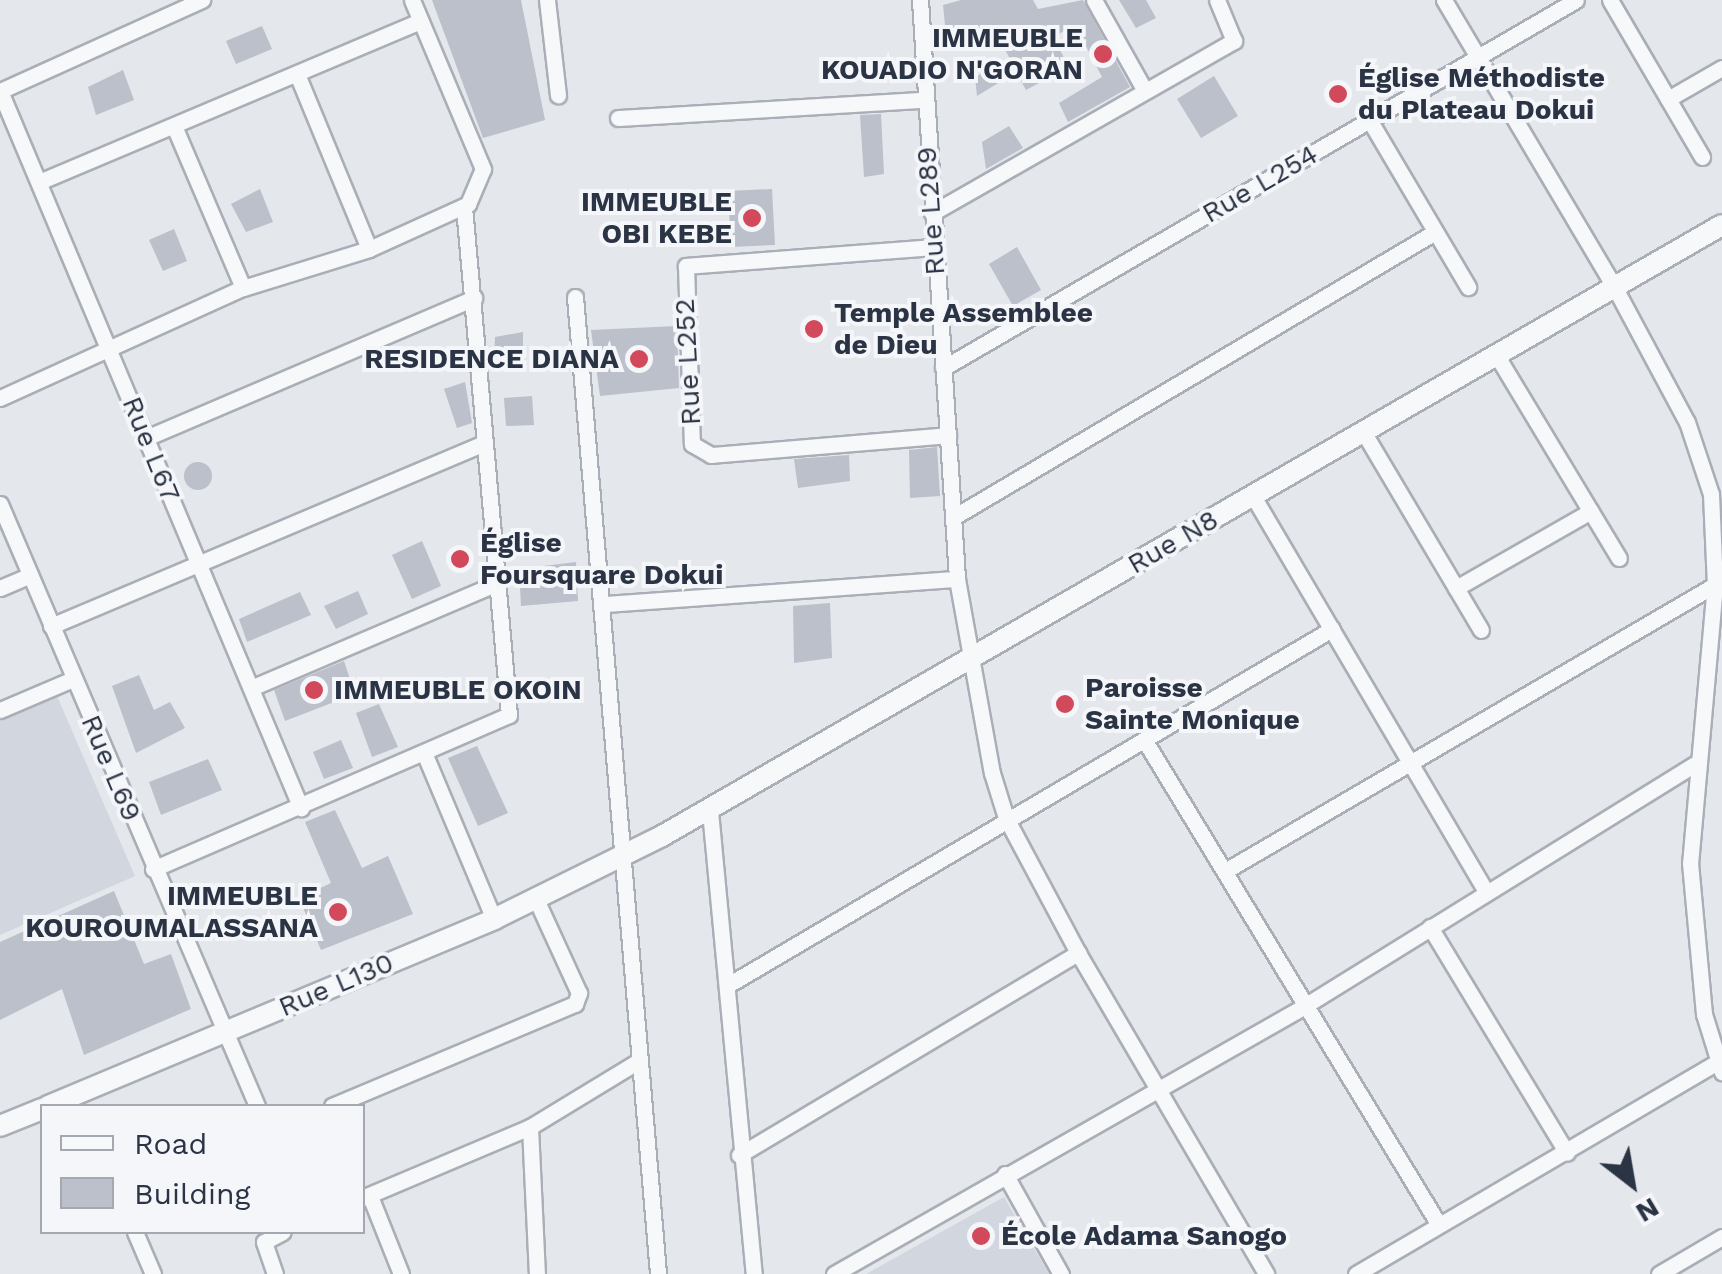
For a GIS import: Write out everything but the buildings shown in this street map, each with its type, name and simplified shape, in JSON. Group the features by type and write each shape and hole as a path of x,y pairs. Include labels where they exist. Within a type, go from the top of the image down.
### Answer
{"street":[{"path":"0,91 202,0"},
{"path":"0,398 243,288 368,249 464,208 484,180 412,0"},
{"path":"547,0 558,95"},
{"name":"Rue L289","path":"920,0 933,247 956,515 957,579 967,661 1006,818 1157,1092 1266,1274"},
{"path":"1094,0 1145,92"},
{"path":"932,213 1234,41 1234,30 1217,0"},
{"path":"1356,1274 1720,1067 1693,939 1694,765 1718,583 1712,494 1701,455 1615,288 1444,0"},
{"name":"Rue L254","path":"943,368 1576,0"},
{"path":"1610,0 1702,157"},
{"path":"40,182 420,21"},
{"path":"1668,99 1722,68"},
{"path":"297,74 368,249"},
{"name":"Rue L67","path":"0,91 301,808"},
{"path":"618,118 924,100"},
{"path":"1370,121 1468,287"},
{"path":"174,126 243,288"},
{"path":"153,869 508,718 493,586 474,298 464,208"},
{"name":"Rue N8","path":"622,857 710,810 1722,225"},
{"path":"956,515 1435,232"},
{"name":"Rue L252","path":"933,247 686,266 692,444 712,455 948,435"},
{"path":"575,297 606,604 637,1062 658,1274"},
{"path":"146,438 474,298"},
{"path":"1497,356 1619,558"},
{"path":"1364,434 1482,630"},
{"path":"51,626 484,443"},
{"path":"1253,496 1486,890"},
{"name":"Rue L69","path":"0,504 256,1104"},
{"path":"1456,588 1591,511"},
{"path":"0,588 30,575"},
{"path":"606,604 957,579"},
{"path":"1224,871 1718,583"},
{"path":"251,688 493,586"},
{"path":"728,985 1332,629"},
{"path":"0,710 73,679"},
{"path":"1145,741 1302,1007 1439,1225"},
{"path":"425,755 494,919"},
{"path":"834,1274 1302,1007 1694,765"},
{"path":"710,810 728,985 739,1155 754,1274"},
{"name":"Rue L130","path":"80,1100 224,1032 494,919 622,857"},
{"path":"337,1104 576,1004 579,993 536,899"},
{"path":"1430,927 1567,1153"},
{"path":"739,1155 1078,953"},
{"path":"401,1274 366,1197 530,1127 637,1062"},
{"name":"Rue L130","path":"0,1126 40,1110"},
{"path":"530,1127 537,1274"},
{"path":"1005,1174 1062,1274"},
{"path":"136,1234 152,1274"},
{"path":"275,1274 264,1247 280,1234"},
{"path":"1659,1274 1722,1237"}],"shaded area":[{"path":"57,696 135,876 0,935 0,721"},
{"name":"École Adama Sanogo","path":"1004,1197 1049,1274 866,1274"}],"place":[{"name":"IMMEUBLE KOUADIO N'GORAN","path":"1103,54"},
{"name":"Église Méthodiste du Plateau Dokui","path":"1338,94"},
{"name":"IMMEUBLE OBI KEBE","path":"752,218"},
{"name":"Temple Assemblee de Dieu","path":"814,329"},
{"name":"RESIDENCE DIANA","path":"639,359"},
{"name":"Église Foursquare Dokui","path":"460,559"},
{"name":"IMMEUBLE OKOIN","path":"314,690"},
{"name":"Paroisse Sainte Monique","path":"1065,704"},
{"name":"IMMEUBLE KOUROUMALASSANA","path":"338,912"},
{"name":"École Adama Sanogo","path":"981,1236"}]}
